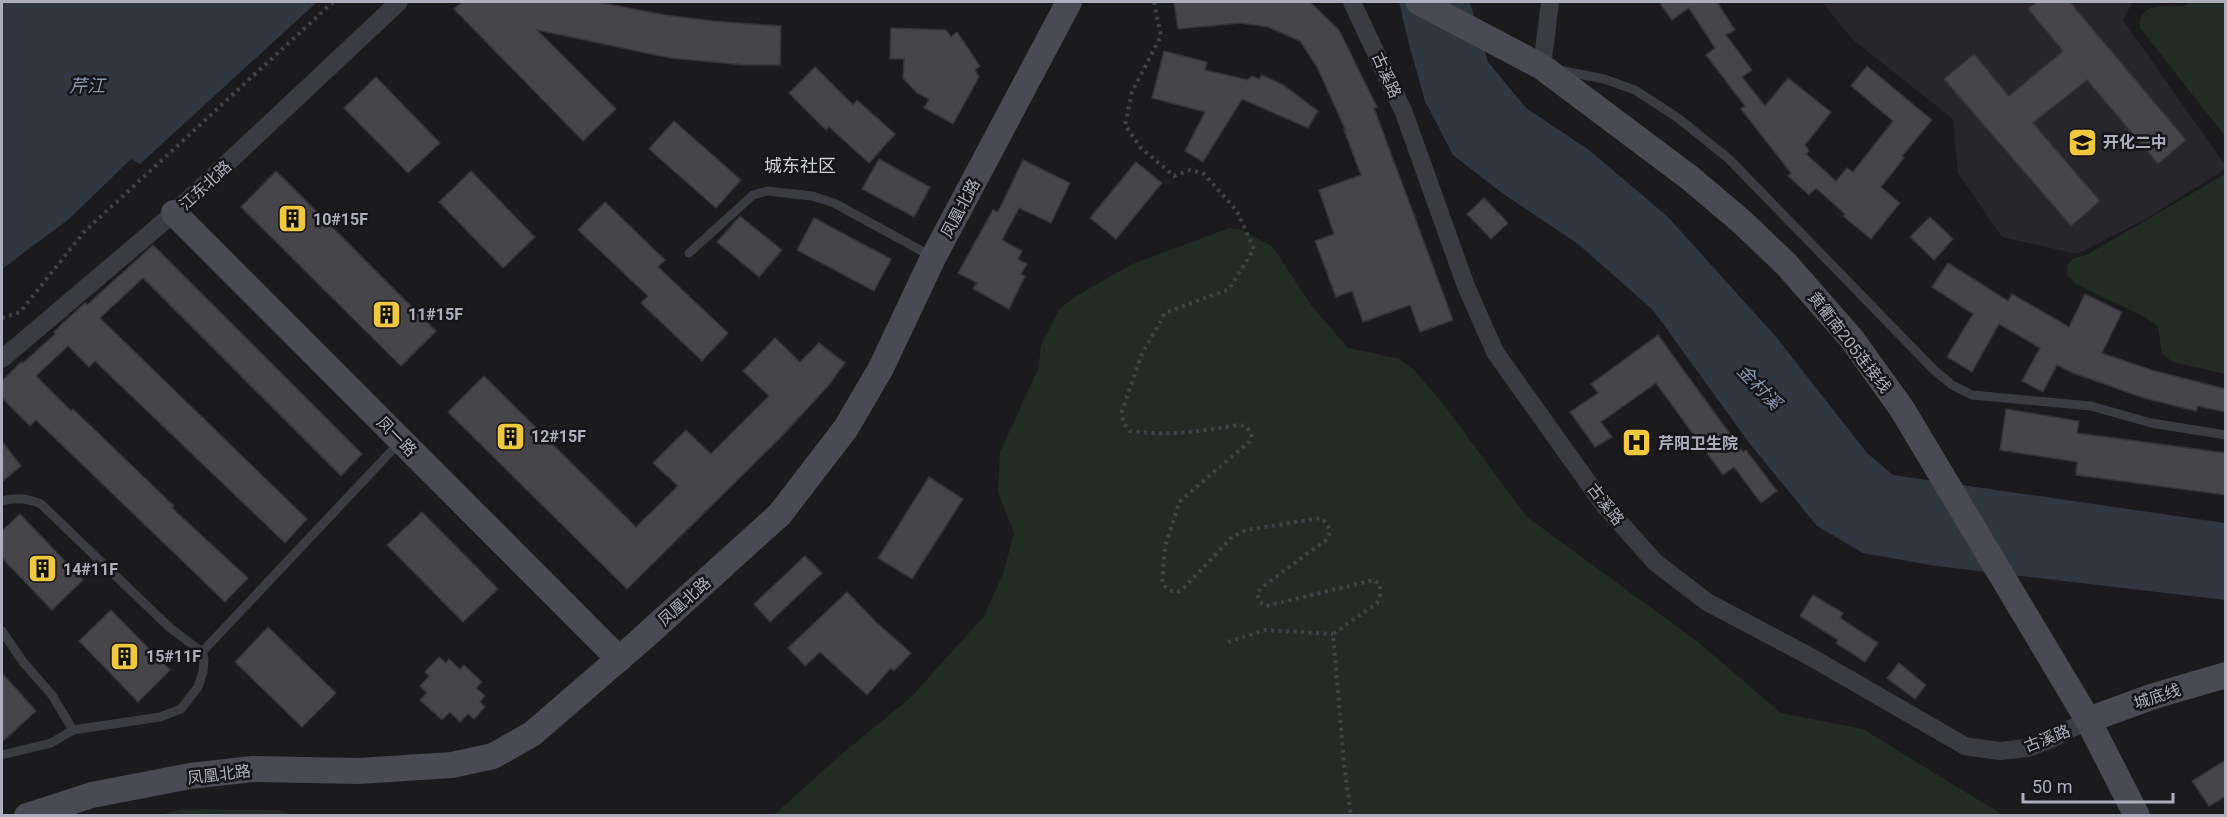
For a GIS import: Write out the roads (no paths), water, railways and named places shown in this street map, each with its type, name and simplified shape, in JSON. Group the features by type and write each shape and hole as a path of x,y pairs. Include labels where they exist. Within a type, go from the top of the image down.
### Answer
{"street":[{"name":"江东北路","path":"2,359 174,213 399,2"},
{"name":"凤凰北路","path":"27,816 92,795 190,776 253,769 359,771 452,765 493,756 532,734 780,514 846,428 881,368 933,258 1069,2"},
{"name":"古溪路","path":"1352,2 1404,113 1466,286 1495,352 1604,505 1656,563 1707,602 1809,656 1965,746 1999,751 2028,748 2088,720"},
{"name":"黄衢南205连接线","path":"1419,2 1542,67 1690,178 1742,222 1786,264 1851,338 1902,409 2088,720 2137,816"},
{"path":"1542,67 1550,2"},
{"name":"凤一路","path":"174,213 619,659"},
{"name":"城底线","path":"2088,720 2154,696 2226,675"}],"lane":[{"path":"1542,67 1604,79 1635,90 1678,118 1729,159 1934,370 1952,385 1972,395 2091,406 2151,423 2226,435"},
{"path":"689,253 753,195 767,190 812,196 834,203 933,258"},
{"path":"202,652 401,441"},
{"path":"2,501 11,498 29,499 41,504 169,627 202,652 204,659 198,687 181,709 160,717 73,730 51,742 2,755"},
{"path":"2,631 23,662 52,695 73,730"}],"water":[{"name":"芹江","path":"2,2 317,2 140,164 131,159 69,219 2,269"},
{"name":"金村溪","path":"1399,2 1470,2 1488,62 1526,108 1589,150 1668,217 1777,338 1867,453 1893,475 2225,523 2225,600 1936,566 1863,553 1817,526 1750,444 1653,310 1578,244 1502,193 1453,155 1425,101"}],"place":[{"name":"开化二中","path":"2082,142"},
{"name":"10#15F","path":"292,219"},
{"name":"11#15F","path":"387,314"},
{"name":"12#15F","path":"510,436"},
{"name":"芹阳卫生院","path":"1637,443"},
{"name":"14#11F","path":"42,569"},
{"name":"15#11F","path":"125,656"}],"district":[{"name":"城东社区","path":"800,166"}]}
